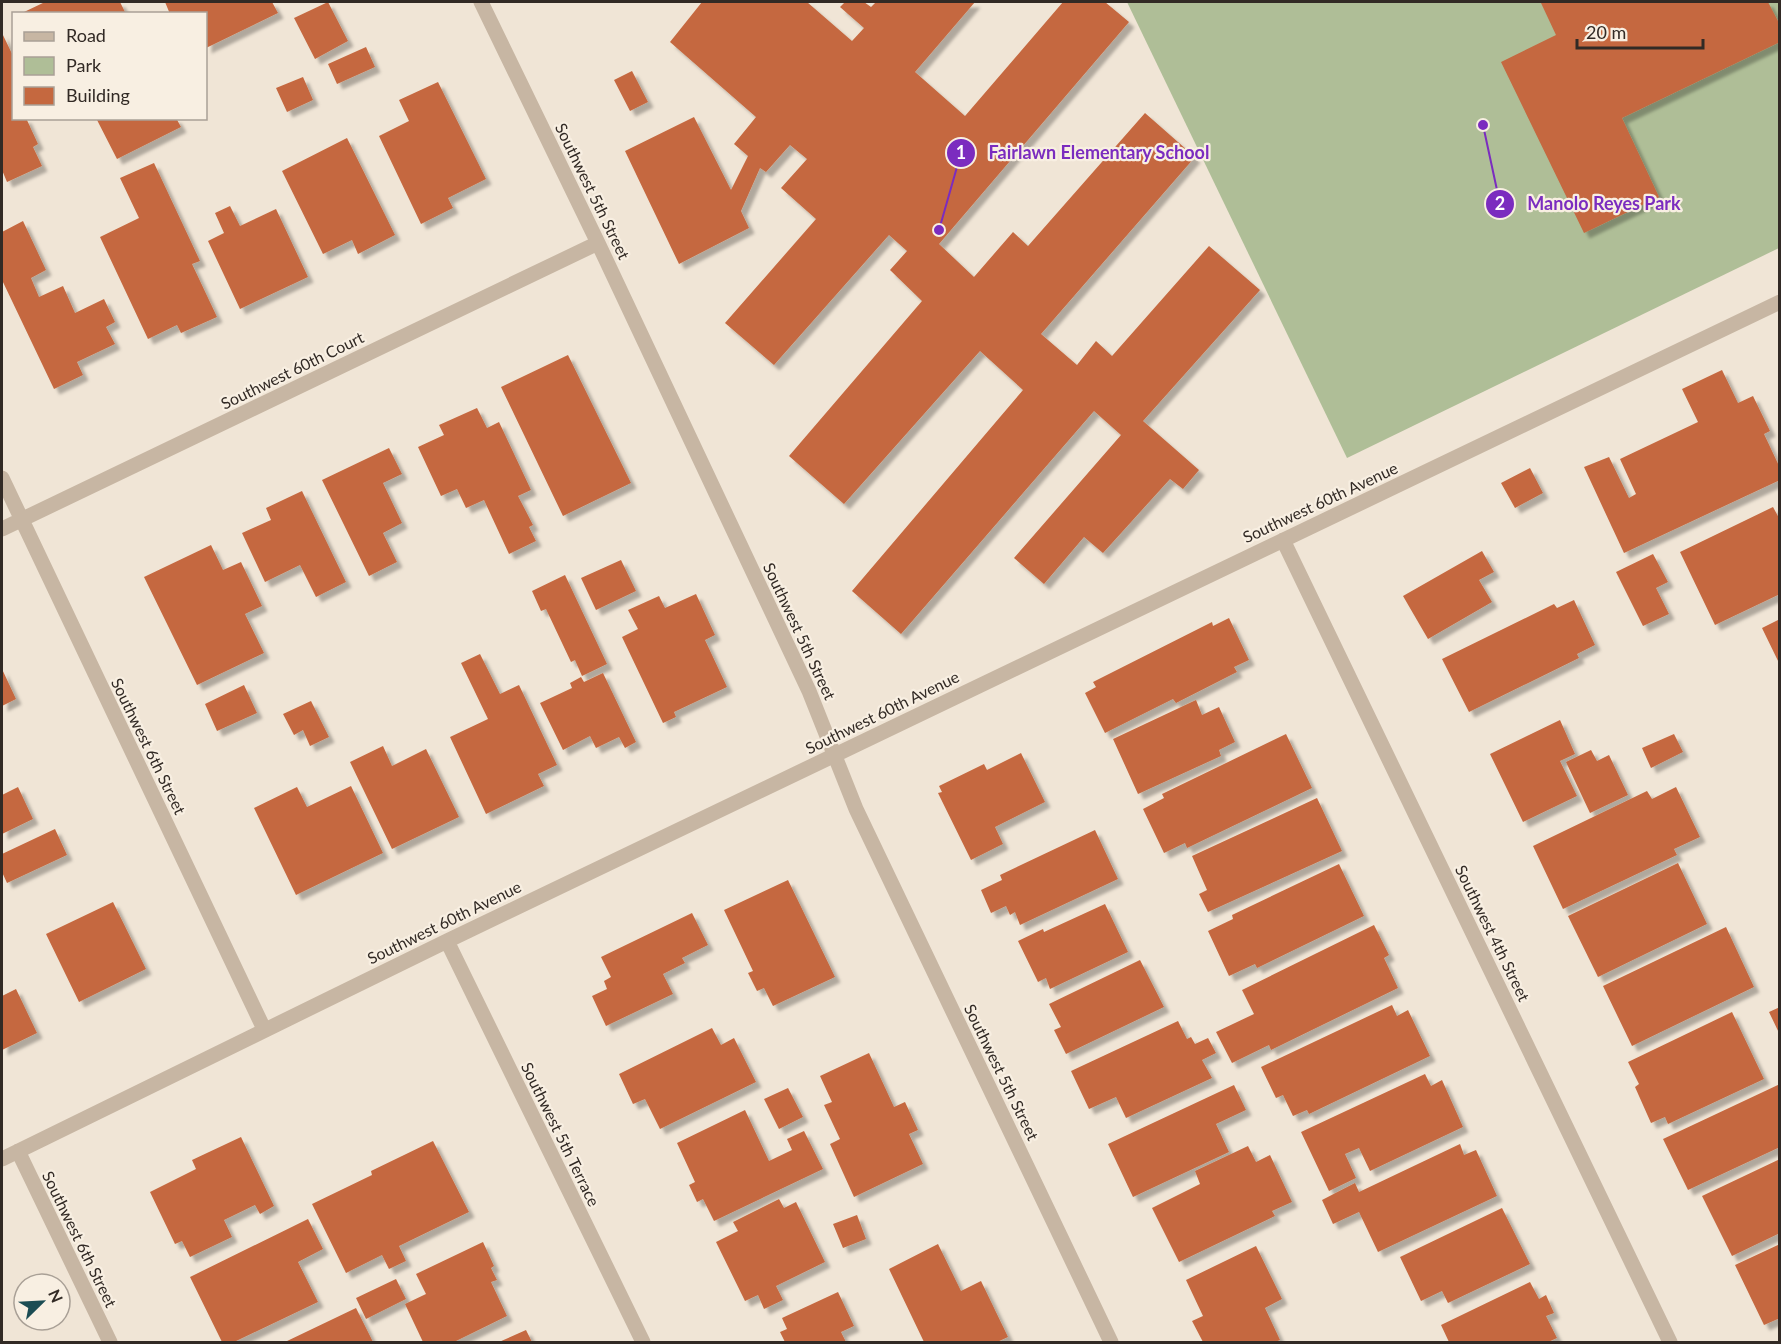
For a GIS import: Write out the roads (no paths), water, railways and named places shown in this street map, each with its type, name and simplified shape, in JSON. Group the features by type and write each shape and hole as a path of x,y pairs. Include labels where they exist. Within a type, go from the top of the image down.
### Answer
{"street":[{"name":"Southwest 5th Street","path":"481,2 598,243 804,680 856,809 1111,1342"},
{"name":"Southwest 60th Court","path":"2,529 598,243"},
{"name":"Southwest 60th Avenue","path":"2,1159 447,940 1779,302"},
{"name":"Southwest 6th Street","path":"2,478 264,1029"},
{"name":"Southwest 4th Street","path":"1283,540 1670,1342"},
{"name":"Southwest 5th Terrace","path":"447,940 643,1342"},
{"name":"Southwest 6th Street","path":"18,1151 110,1342"}],"place":[{"name":"Manolo Reyes Park","path":"1483,125"},
{"name":"Fairlawn Elementary School","path":"939,230"}]}
